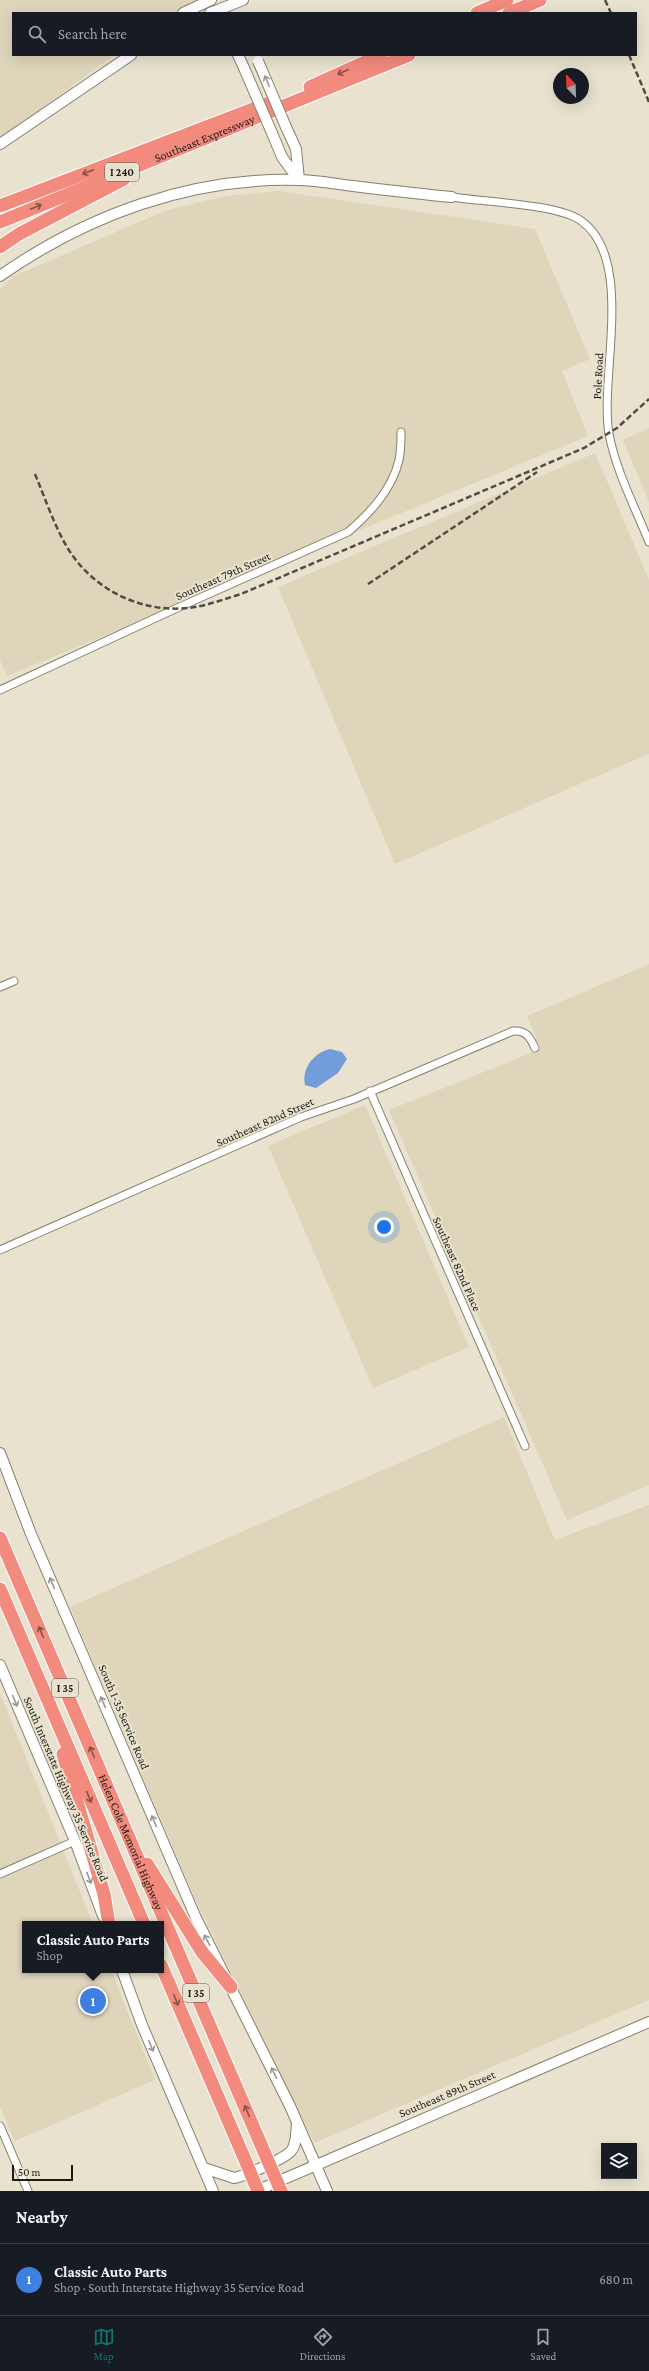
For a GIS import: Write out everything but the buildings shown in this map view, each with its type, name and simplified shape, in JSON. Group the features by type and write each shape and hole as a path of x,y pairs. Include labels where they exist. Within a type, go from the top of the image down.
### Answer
{"highway":[{"path":"479,12 507,0"},
{"path":"511,12 540,0"},
{"name":"Southeast Expressway","path":"0,206 293,94 379,56"},
{"name":"Southeast Expressway","path":"0,222 407,56"},
{"path":"0,248 19,234 185,146"},
{"name":"Helen Cole Memorial Highway","path":"0,1538 280,2191"},
{"name":"Helen Cole Memorial Highway","path":"0,1589 143,1921"},
{"path":"46,1697 104,1894 108,1921"},
{"path":"130,1839 168,1894 202,1952 232,1987"},
{"name":"I 35","path":"164,1971 257,2191"}],"main road":[{"path":"185,12 212,0"},
{"path":"215,0 217,12 237,4"},
{"path":"0,144 127,56"},
{"path":"238,56 282,157 299,180"},
{"path":"257,58 296,149 299,180"},
{"path":"0,276 34,252 70,233 138,205 187,191 250,181 299,180 452,197"},
{"name":"South I-35 Service Road","path":"0,1453 31,1534 193,1912 232,1987"},
{"name":"South Interstate Highway 35 Service Road","path":"0,1665 75,1841 105,1921"},
{"path":"123,1973 142,2026 213,2191"},
{"path":"232,1987 297,2121 327,2191"},
{"name":"Southeast 89th Street","path":"257,2191 649,2022"},
{"path":"204,2168 234,2178 279,2159 292,2151 297,2121"}],"street":[{"name":"Pole Road","path":"452,197 553,210 575,217 593,232 603,249 608,265 612,306 607,404 609,434 619,467 649,542"},
{"name":"Southeast 79th Street","path":"0,690 174,609 348,532 368,516 386,490 399,460 401,432"},
{"path":"0,987 14,981"},
{"name":"Southeast 82nd Street","path":"0,1250 301,1117 370,1091 513,1031 521,1031 527,1034 535,1048"},
{"name":"Southeast 82nd Place","path":"370,1091 525,1446"},
{"path":"0,1874 75,1841"},
{"path":"0,2126 28,2191"}],"shaded area":[{"path":"0,0 197,0 178,12 12,12 12,56 113,56 0,139"},
{"path":"279,191 535,229 590,359 562,371 588,436 7,676 0,660 0,290 14,276 167,210 226,196"},
{"path":"649,428 649,502 623,440"},
{"path":"595,453 649,580 649,754 395,864 278,587"},
{"path":"649,964 649,1485 567,1520 389,1110 541,1049 527,1016"},
{"path":"365,1105 469,1347 373,1388 268,1146"},
{"path":"504,1417 555,1540 649,1505 649,2000 314,2143 195,1899 70,1607"},
{"path":"0,1693 92,1921 22,1921 22,1973 112,1973 155,2080 15,2141 0,2106"}],"water":[{"path":"330,1049 342,1052 347,1059 338,1073 316,1088 305,1085 305,1073 310,1062 314,1057"}],"railway":[{"path":"605,0 611,12"},
{"path":"629,56 649,102"},
{"path":"35,474 62,539 77,562 90,575 104,586 135,602 170,609 188,608 209,604 241,594 584,448 617,428 649,399"},
{"path":"368,584 537,472"}],"place":[{"name":"Classic Auto Parts","path":"93,2001"}]}
